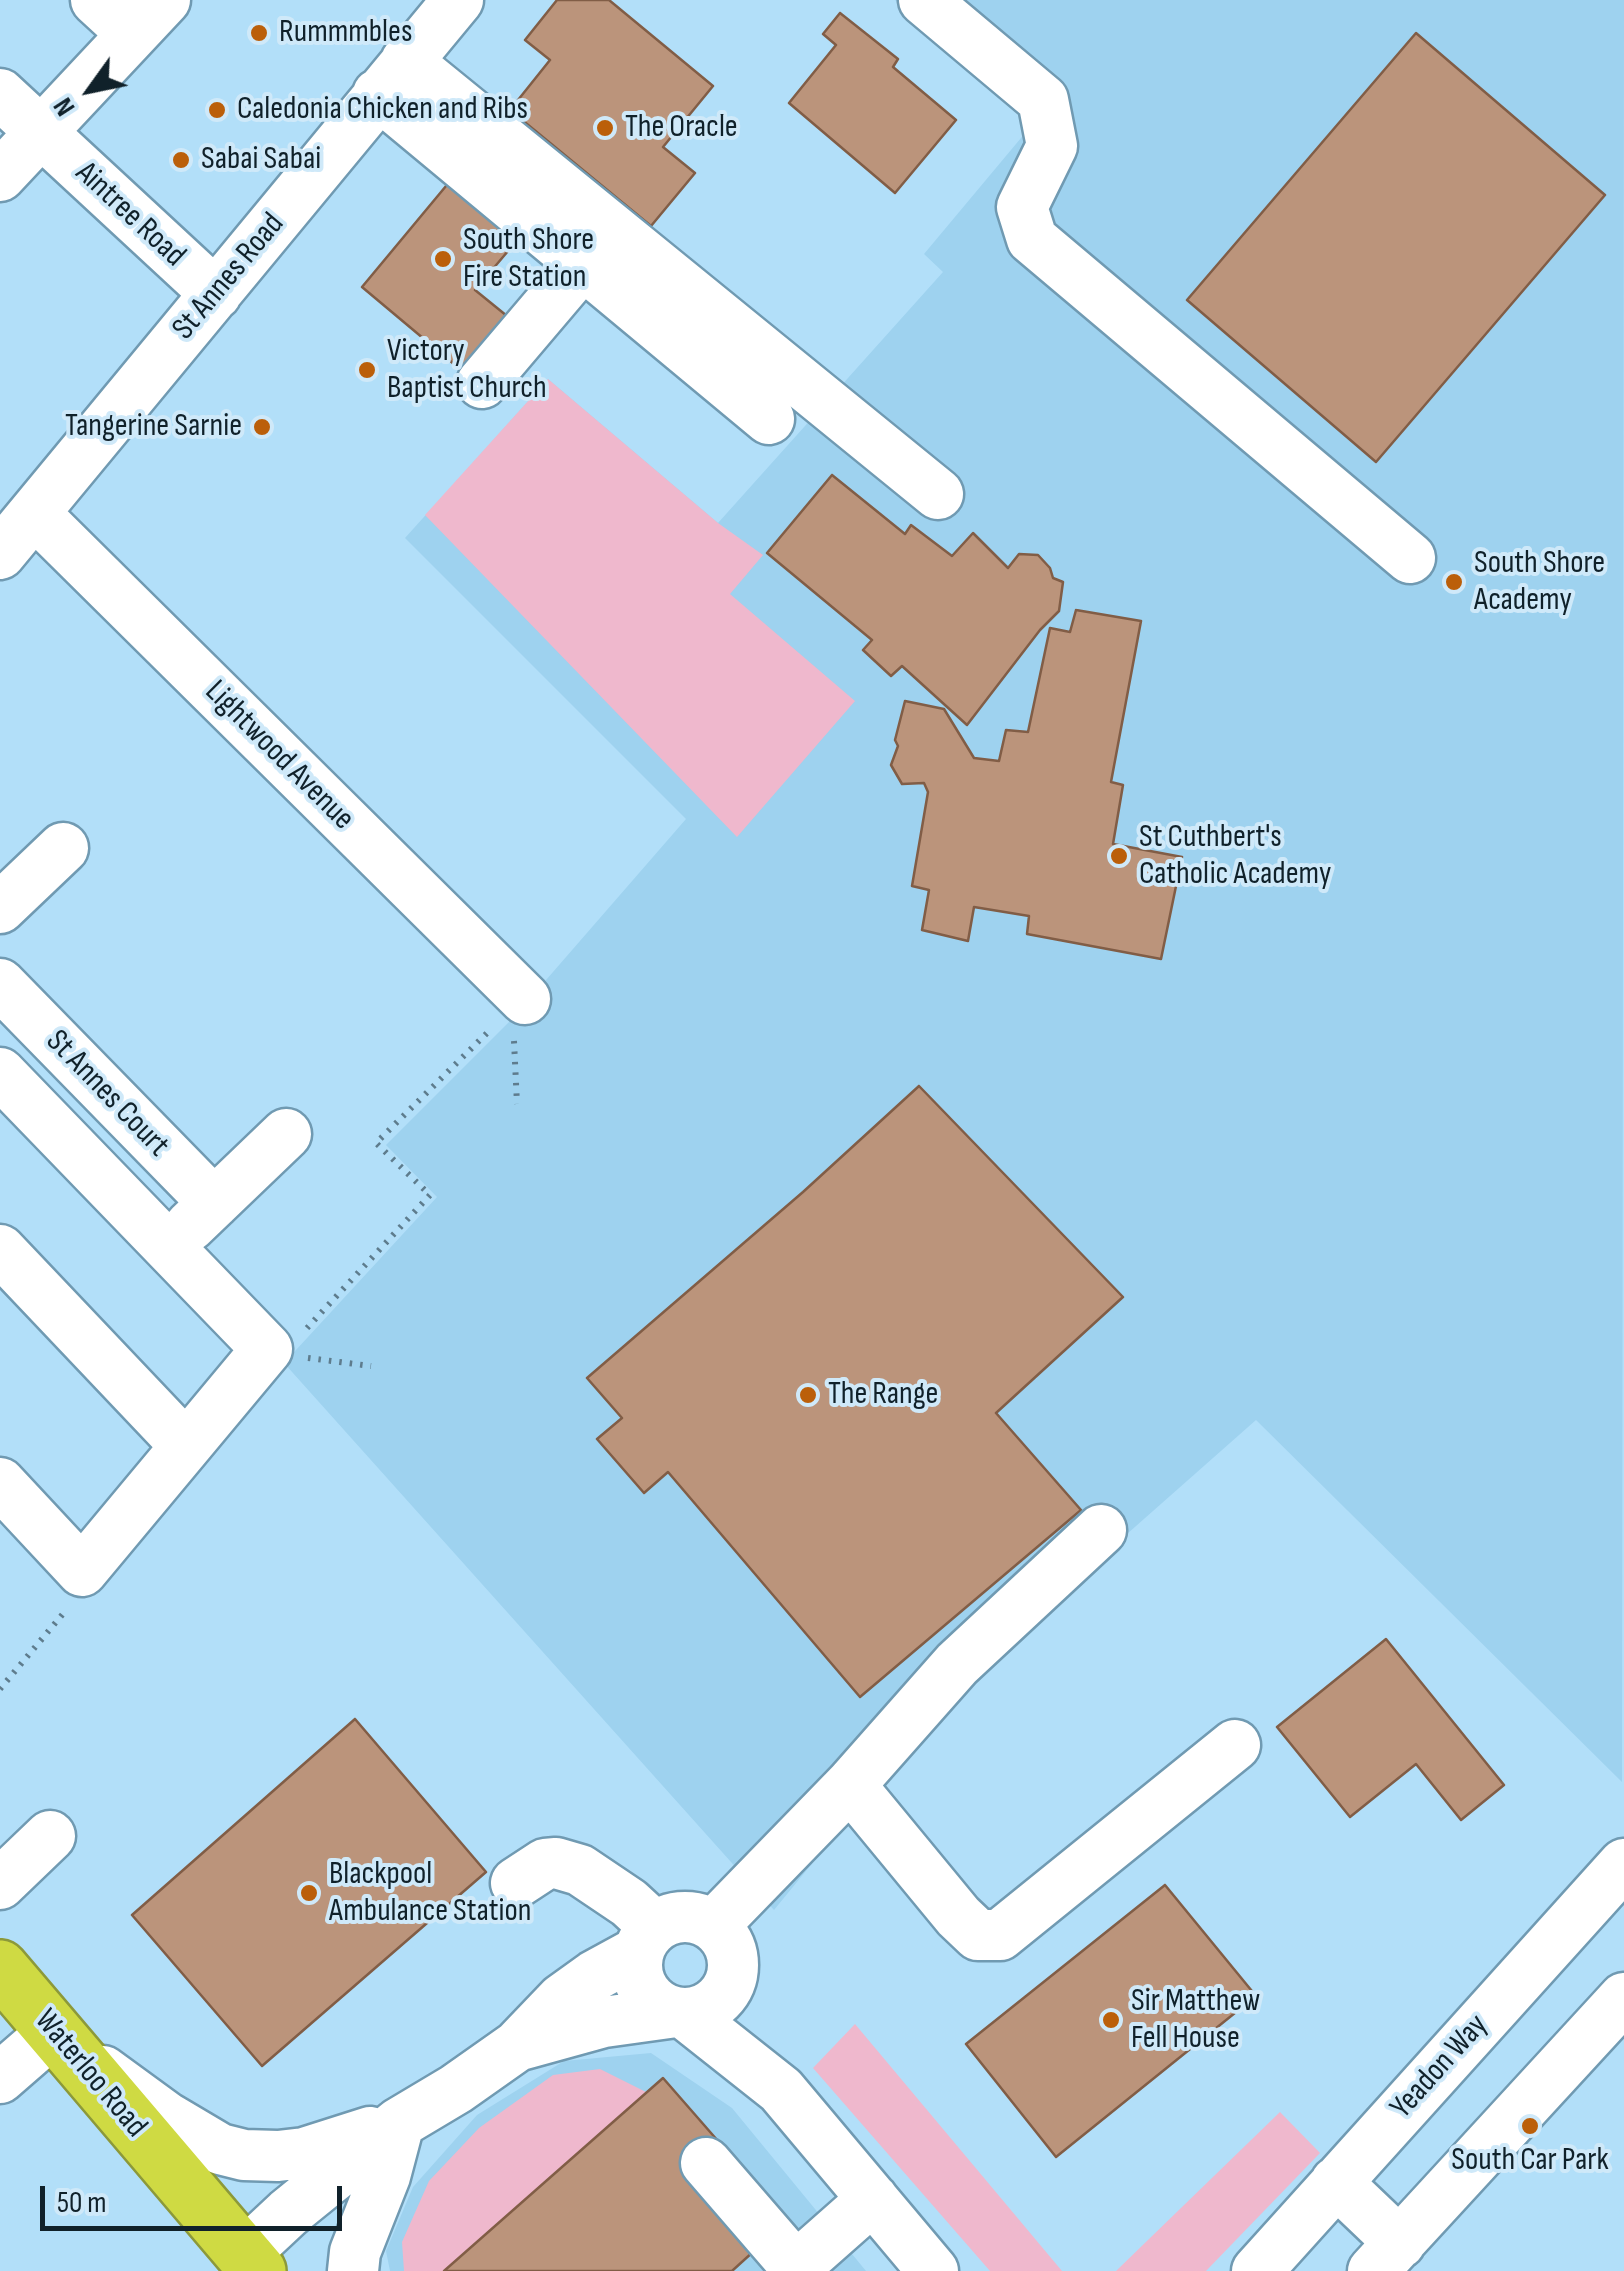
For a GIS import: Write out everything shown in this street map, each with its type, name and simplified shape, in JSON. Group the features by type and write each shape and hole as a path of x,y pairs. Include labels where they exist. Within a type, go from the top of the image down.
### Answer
{"highway":[{"name":"Waterloo Road","path":"0,1968 250,2263"}],"street":[{"path":"0,176 149,17 96,0"},
{"path":"924,0 1043,100 1052,146 1022,208 1032,239 1410,558"},
{"path":"415,37 583,264 770,419"},
{"path":"415,37 938,494"},
{"name":"St Annes Road","path":"0,554 216,294 415,37"},
{"name":"Aintree Road","path":"0,94 216,294"},
{"path":"482,383 583,264"},
{"name":"Lightwood Avenue","path":"34,512 520,1001"},
{"path":"0,908 64,848"},
{"name":"St Annes Court","path":"0,984 202,1215 286,1134"},
{"path":"0,1073 275,1352 185,1445 82,1571 0,1483"},
{"path":"0,1250 185,1445"},
{"path":"517,2046 604,2022 680,2013 714,2002 724,1992 722,1948 850,1785 957,1664 1100,1530"},
{"path":"850,1785 958,1916 978,1935 1000,1935 1236,1746"},
{"path":"0,1884 50,1836"},
{"path":"516,1883 546,1864 556,1863 580,1870 629,1904 647,1939 637,1968 640,1983 661,2006 680,2013 780,2090 932,2271"},
{"name":"Yeadon Way","path":"1257,2271 1624,1864"},
{"path":"250,2263 288,2213 399,2122 456,2089 517,2046 562,2000 684,1916 722,1948 780,2090"},
{"path":"1336,2182 1387,2257 1624,1998"},
{"path":"0,2078 60,2037 166,2117 220,2149 244,2155 304,2152 399,2122"},
{"path":"353,2271 355,2252 384,2176 399,2122"},
{"path":"706,2162 796,2267 873,2199"}],"path":[{"path":"517,1104 520,1001"},
{"path":"275,1352 430,1195 376,1143 520,1001"},
{"path":"275,1352 371,1366"},
{"path":"0,1689 92,1581 82,1571"}],"shaded area":[{"path":"895,0 1624,0 1622,1782 1256,1420 964,1678 774,1910 284,1363 437,1197 386,1145 513,1018 686,819 405,538 548,379 718,523 943,272 924,254 1026,132 1019,107"},
{"path":"548,379 718,523 763,555 730,594 855,701 737,837 425,515"},
{"path":"855,2024 1062,2271 990,2271 813,2068"},
{"path":"651,2053 732,2108 866,2271 390,2271 386,2251 413,2187 477,2115 564,2061"},
{"path":"600,2069 646,2092 444,2271 404,2271 402,2242 429,2181 479,2128 553,2075"},
{"path":"1280,2112 1320,2153 1206,2271 1116,2271"}],"building":[{"name":"The Oracle","path":"557,0 609,0 713,86 663,147 695,173 651,226 510,110 550,60 525,40"},
{"path":"840,13 898,59 893,67 956,120 895,193 789,103 836,45 823,34"},
{"path":"1416,33 1605,195 1376,462 1187,300"},
{"name":"South Shore Fire Station","path":"456,174 525,231 475,290 507,316 461,370 362,287"},
{"path":"832,475 905,534 911,525 952,556 973,533 1008,568 1019,554 1038,555 1053,578 1063,582 1059,611 967,725 902,666 891,676 863,650 872,640 767,553"},
{"path":"1076,610 1141,621 1111,782 1123,785 1113,844 1182,857 1161,959 1027,934 1029,916 974,907 968,941 922,930 929,890 912,886 928,792 924,783 902,784 891,765 905,701 944,709 974,758 999,761 1006,730 1028,732 1050,628 1070,632"},
{"name":"The Range","path":"919,1086 1123,1297 996,1413 1081,1510 860,1697 668,1472 644,1493 597,1439 622,1418 587,1378"},
{"path":"1386,1639 1504,1785 1461,1820 1416,1764 1350,1817 1277,1727"},
{"name":"Blackpool Ambulance Station","path":"355,1719 486,1872 262,2066 132,1915"},
{"name":"Sir Matthew Fell House","path":"1165,1885 1256,1996 1056,2157 966,2044"},
{"path":"663,2078 718,2141 695,2161 765,2241 732,2271 444,2271"}],"place":[{"name":"Rummmbles","path":"259,33"},
{"name":"Caledonia Chicken and Ribs","path":"217,110"},
{"name":"The Oracle","path":"605,128"},
{"name":"Sabai Sabai","path":"181,160"},
{"name":"South Shore Fire Station","path":"443,259"},
{"name":"Victory Baptist Church","path":"367,370"},
{"name":"Tangerine Sarnie","path":"262,427"},
{"name":"South Shore Academy","path":"1454,582"},
{"name":"St Cuthbert's Catholic Academy","path":"1119,856"},
{"name":"The Range","path":"808,1395"},
{"name":"Blackpool Ambulance Station","path":"309,1893"},
{"name":"Sir Matthew Fell House","path":"1111,2020"},
{"name":"South Car Park","path":"1530,2126"}]}
